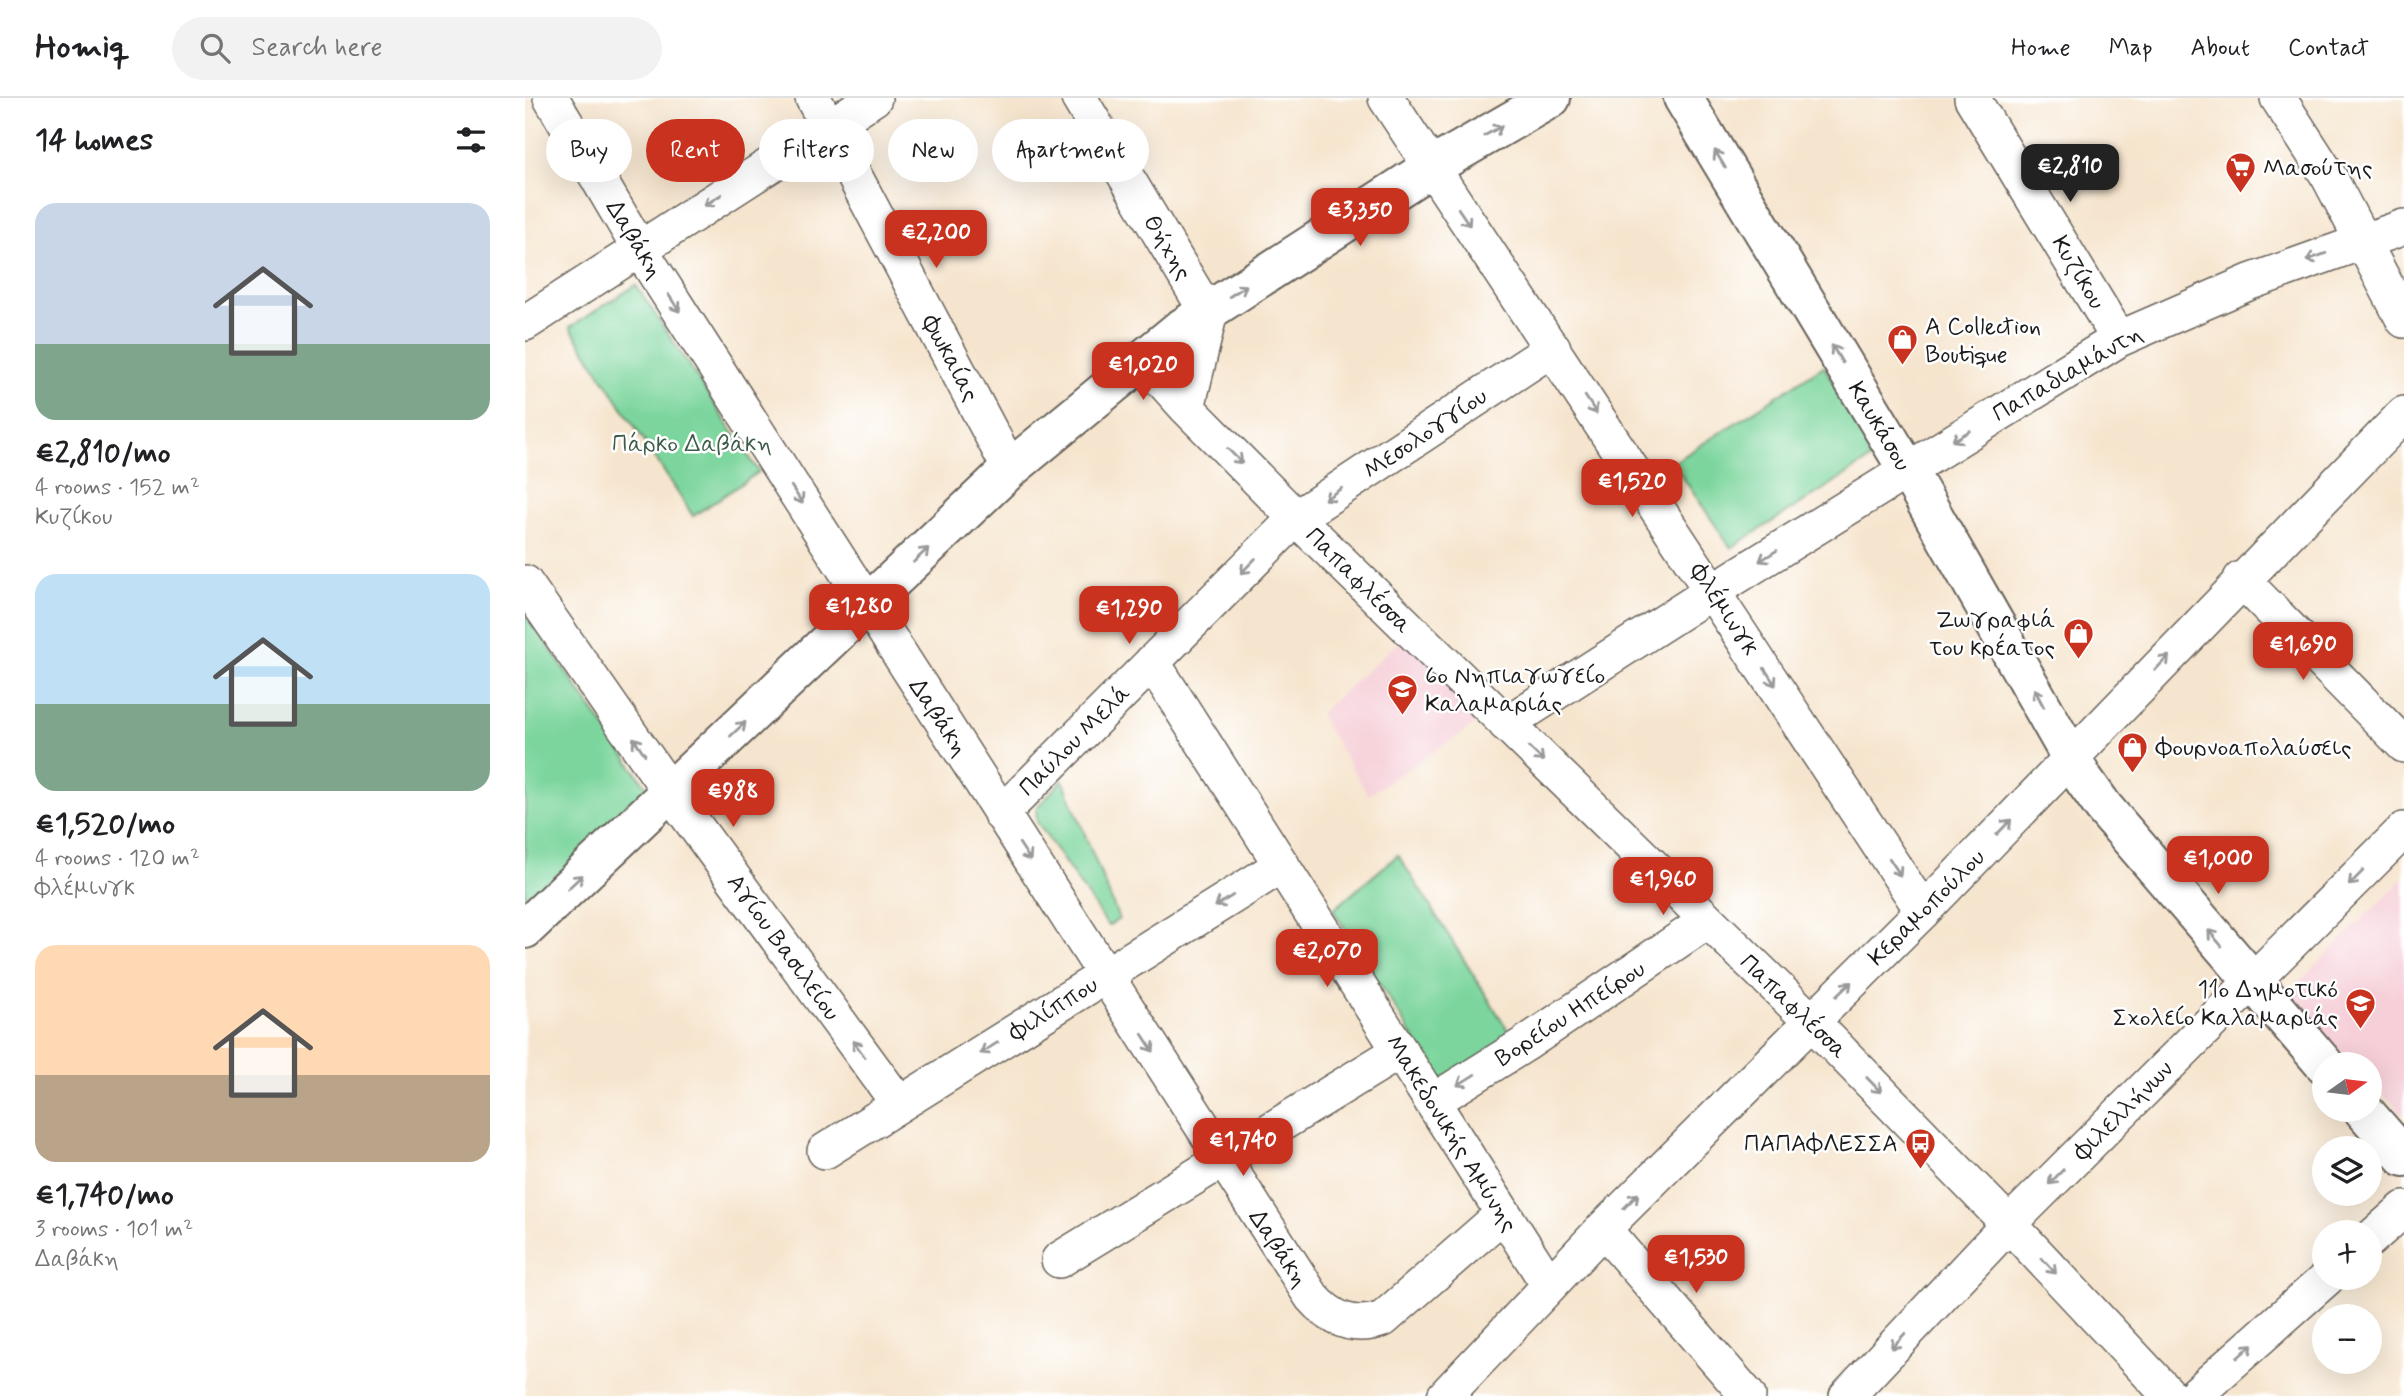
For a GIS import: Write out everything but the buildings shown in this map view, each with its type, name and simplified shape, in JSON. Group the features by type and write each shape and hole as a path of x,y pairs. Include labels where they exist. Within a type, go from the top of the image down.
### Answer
{"main road":[{"path":"525,929 1010,469 1142,358 1207,312 1430,168 1551,98"},
{"name":"Καυκάσου","path":"1683,98 2021,664 2070,758 2104,808 2314,1052"},
{"path":"2373,1122 2404,1157"}],"street":[{"name":"Δαβάκη","path":"551,98 639,248 1312,1297 1329,1314 1343,1322 1366,1324 1384,1319 1503,1214"},
{"path":"525,323 639,248 820,112 874,98"},
{"name":"Θήχης","path":"1079,98 1207,312"},
{"name":"Φλέμινγκ","path":"1386,98 1923,911"},
{"name":"Κυζίκου","path":"1972,98 2119,339"},
{"path":"2278,98 2329,177 2404,320"},
{"name":"Φωκαίας","path":"820,112 1010,469"},
{"name":"Παπαδιαμάντη","path":"1506,724 1906,469 2119,339 2250,282 2404,227"},
{"path":"1187,408 1208,320 1207,312"},
{"name":"Μεσολογγίου","path":"1296,518 1553,348"},
{"name":"Παπαφλέσσα","path":"1142,358 1187,408 1296,518 1811,1021 2009,1224 2170,1396"},
{"name":"Κεραμοπούλου","path":"1445,1396 1603,1229 1923,911 2241,579 2404,414"},
{"name":"Παύλου Μελά","path":"1001,814 1296,518"},
{"path":"2241,579 2404,745"},
{"name":"Αγίου Βασιλείου","path":"525,583 671,793 899,1104"},
{"name":"Μακεδονικής Αμύνης","path":"1152,662 1549,1285"},
{"name":"Φιλελλήνων","path":"1847,1396 2009,1224 2404,830"},
{"name":"Φιλίππου","path":"825,1151 1282,865"},
{"name":"Βορείου Ηπείρου","path":"1432,1102 1525,1044 1707,921"},
{"path":"1059,1260 1221,1158 1400,1051"},
{"path":"2382,1228 2404,1209"},
{"path":"1603,1229 1748,1396"},
{"path":"2194,1396 2313,1290"}],"shaded area":[{"name":"6ο Νηπιαγωγείο Καλαμαριάς","path":"1404,637 1485,718 1368,795 1319,714"},
{"name":"11ο Δημοτικό Σχολείο Καλαμαριάς","path":"2404,878 2404,1115 2382,1093 2382,1052 2341,1052 2285,996"}],"green space":[{"name":"Πάρκο Δαβάκη","path":"636,285 759,472 693,516 570,327"},
{"path":"1824,366 1877,455 1731,548 1673,463"},
{"path":"525,613 650,792 525,904"},
{"path":"1063,780 1119,919 1108,926 1037,822 1036,808"},
{"path":"1398,855 1513,1038 1441,1081 1333,910"}],"place":[{"name":"Μασούτης","path":"2240,194"},
{"name":"A Collection Boutique","path":"1902,367"},
{"name":"Ζωγραφιά του κρέατος","path":"2078,660"},
{"name":"6ο Νηπιαγωγείο Καλαμαριάς","path":"1402,716"},
{"name":"Φουρνοαπολαύσεις","path":"2133,774"},
{"name":"11ο Δημοτικό Σχολείο Καλαμαριάς","path":"2361,1030"},
{"name":"ΠΑΠΑΦΛΕΣΣΑ","path":"1921,1170"}]}
